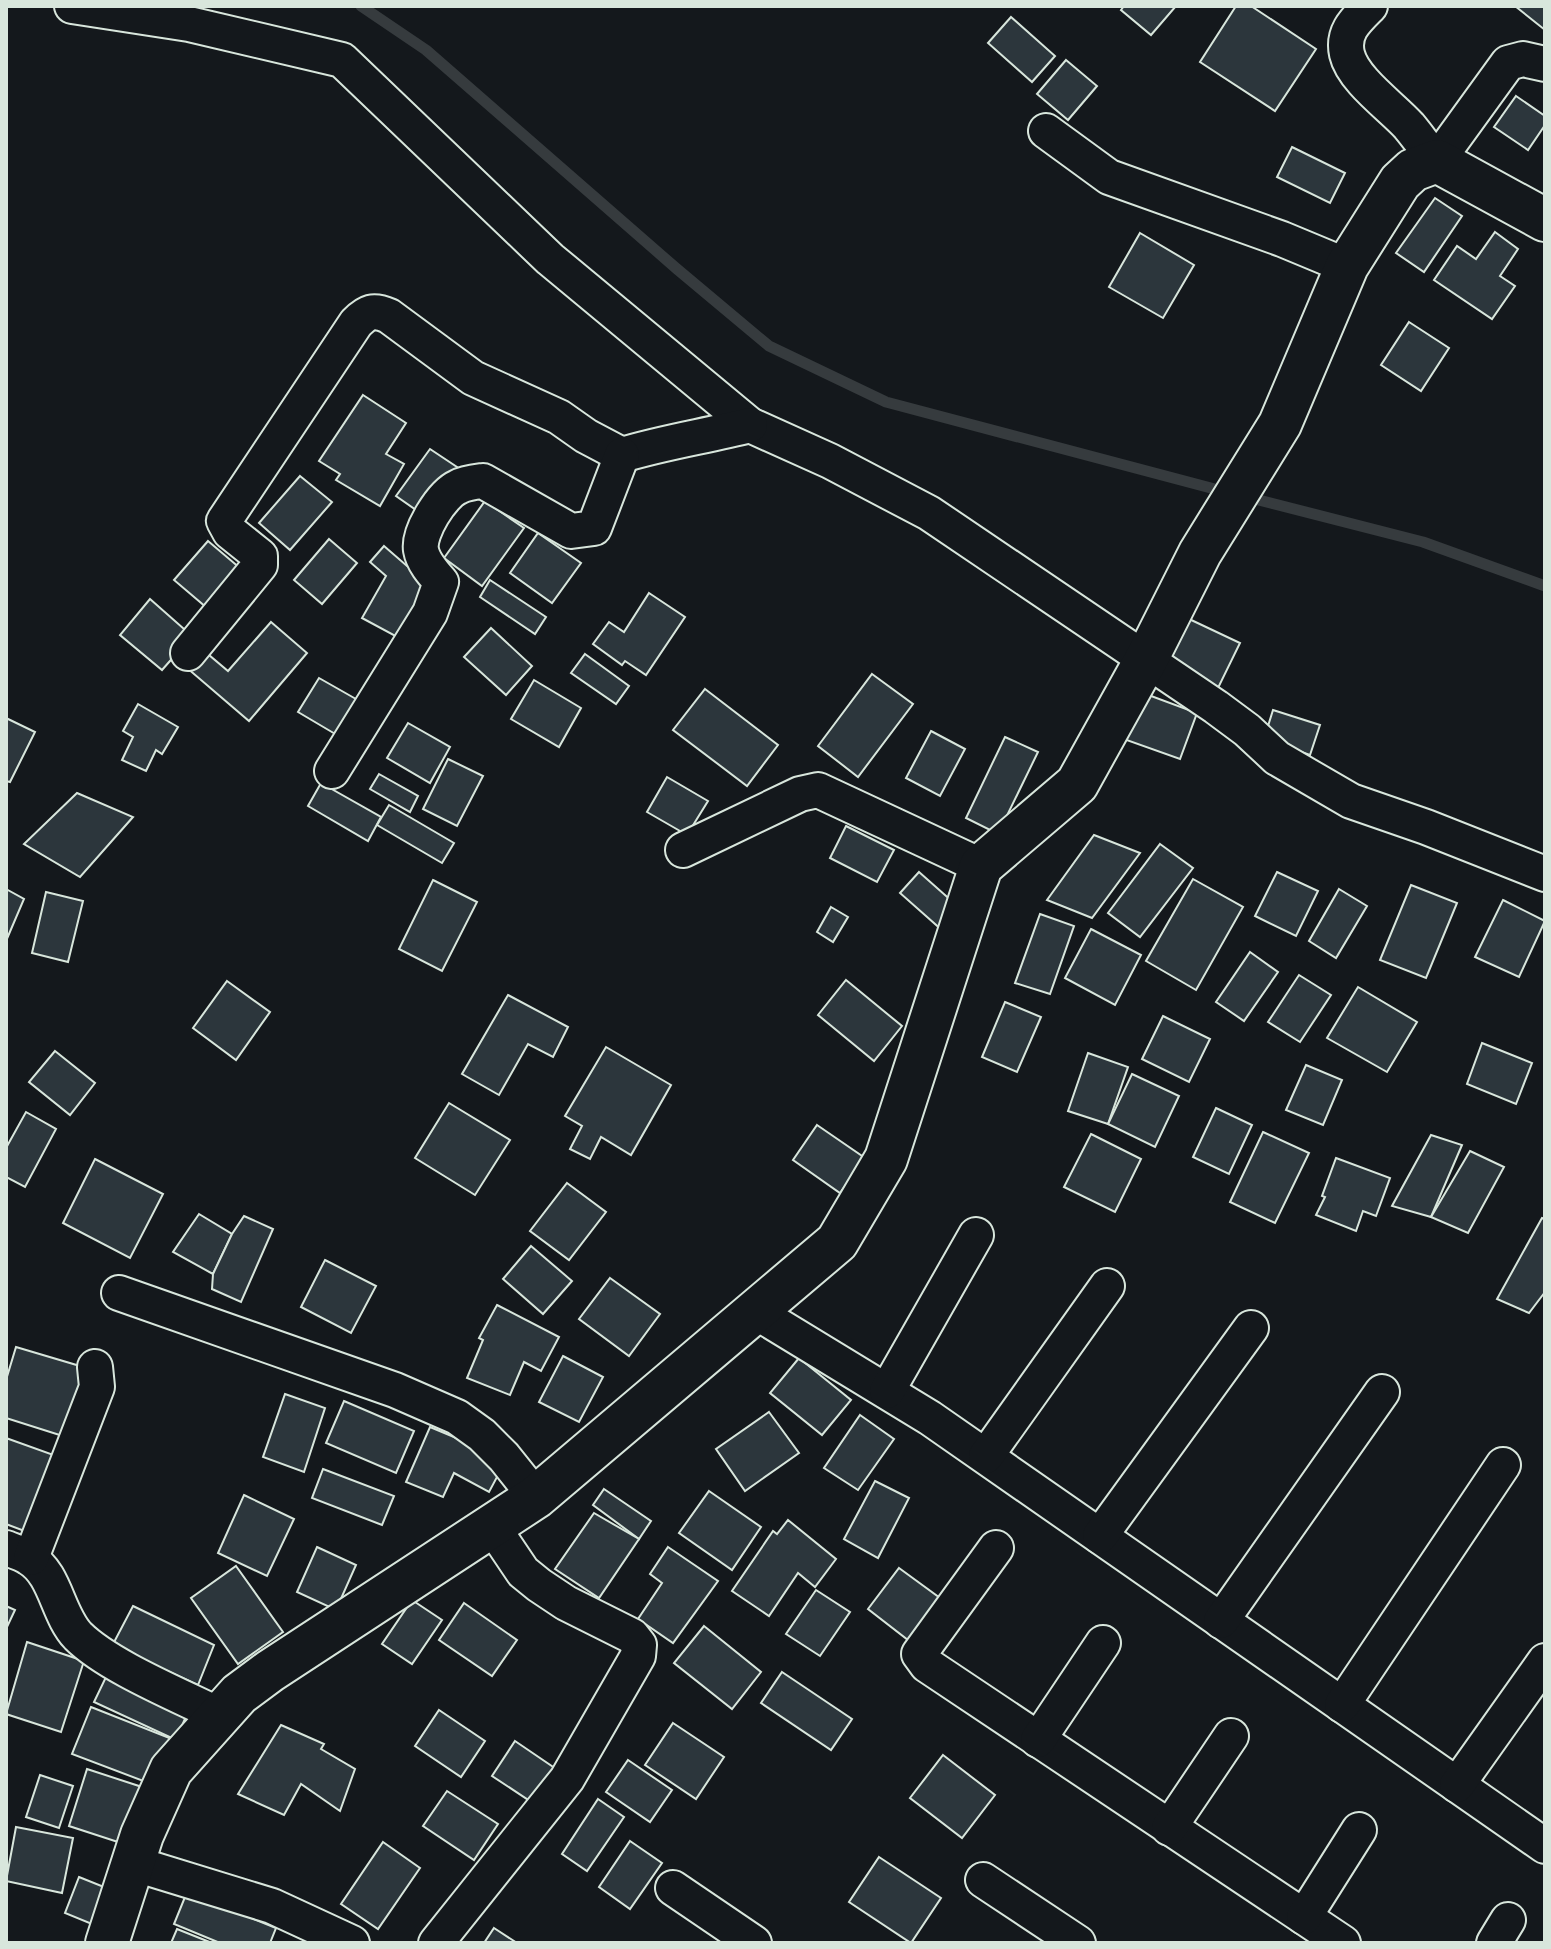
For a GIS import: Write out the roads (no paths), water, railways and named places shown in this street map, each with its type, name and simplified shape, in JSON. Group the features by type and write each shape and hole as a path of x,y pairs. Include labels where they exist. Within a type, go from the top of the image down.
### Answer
{"street":[{"path":"72,6 189,24 342,60 550,259 750,425 830,461 929,513 1147,658 1247,730 1277,758 1351,801 1545,874"},
{"path":"1370,6 1352,24 1347,39 1347,55 1353,68 1408,125 1437,161 1545,220"},
{"path":"107,1943 132,1863 171,1770 239,1694 536,1497 837,1242 886,1159 981,866 1077,784 1147,658 1200,553 1280,424 1347,266 1400,182 1413,170 1437,161 1508,63 1523,59 1545,64"},
{"path":"1046,131 1109,177 1282,239 1347,266"},
{"path":"188,653 260,565 260,556 230,532 224,521 366,312 377,311 389,316 473,378 559,417 622,455 750,425"},
{"path":"332,771 430,613 441,582 425,562 420,547 440,500 458,487 483,481 571,531 594,528 622,455"},
{"path":"683,850 800,794 818,790 981,866"},
{"path":"887,1391 976,1235"},
{"path":"986,1456 1107,1286"},
{"path":"119,1293 395,1390 457,1417 482,1435 504,1457 536,1497"},
{"path":"756,1312 887,1391 986,1456 1545,1846"},
{"path":"1100,1536 1251,1328"},
{"path":"95,1367 97,1387 18,1553 47,1577 62,1612 76,1634 95,1650 219,1715"},
{"path":"1221,1621 1382,1392"},
{"path":"1342,1705 1503,1465"},
{"path":"436,1943 567,1779 638,1656 639,1645 632,1636 566,1603 523,1572 492,1526"},
{"path":"996,1548 919,1654 927,1665 1343,1943"},
{"path":"1038,1740 1103,1643"},
{"path":"1457,1785 1545,1661"},
{"path":"1169,1828 1231,1736"},
{"path":"1304,1917 1359,1830"},
{"path":"132,1863 272,1906 352,1943"},
{"path":"983,1880 1078,1943"},
{"path":"673,1888 754,1943"},
{"path":"298,1918 328,1943"}],"waterway":[{"path":"361,6 426,50 769,346 886,402 1226,492"},
{"path":"1243,496 1423,542 1545,586"}]}
